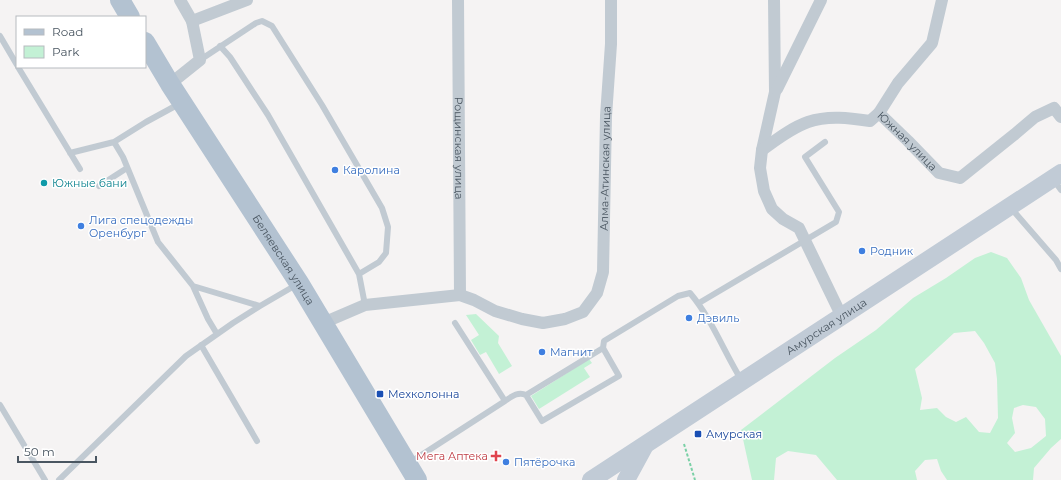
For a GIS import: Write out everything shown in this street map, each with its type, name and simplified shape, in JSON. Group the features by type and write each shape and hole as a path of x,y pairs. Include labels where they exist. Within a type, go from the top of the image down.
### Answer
{"main road":[{"path":"120,0 129,16"},
{"name":"Беляевская улица","path":"146,44 182,103 299,283 412,472"}],"street":[{"path":"170,84 200,60 192,21 180,0"},
{"path":"192,21 247,0"},
{"name":"Рощинская улица","path":"458,0 460,295"},
{"name":"Алма-Атинская улица","path":"460,295 474,300 495,311 522,319 543,323 565,319 583,312 597,293 603,272 606,116 611,44 611,0"},
{"path":"774,0 775,92 762,150 760,168 764,191 772,209 783,219 798,228 842,317"},
{"path":"775,92 820,0"},
{"name":"Южная улица","path":"942,0 932,43 898,83 880,114 939,173 960,178 1035,117 1054,108 1061,117"},
{"path":"762,150 808,122 834,118 870,121 880,114"},
{"name":"Амурская улица","path":"591,480 743,382 1009,206 1058,180"},
{"path":"323,323 365,305 460,295"},
{"path":"626,480 645,444"}],"lane":[{"path":"200,60 256,22 262,21 272,26 322,105 382,208 388,227 386,253 379,262 359,274"},
{"path":"0,36 16,63"},
{"path":"220,46 230,57 268,115 359,274 365,305"},
{"path":"19,68 80,169"},
{"path":"70,153 114,142 146,122 182,103"},
{"path":"114,142 128,168 158,242 193,286 208,319 217,334"},
{"path":"699,303 836,222 838,212 805,156 825,142"},
{"path":"99,186 128,168"},
{"path":"1009,206 1056,260 1061,269"},
{"path":"59,480 186,356 233,322 299,283"},
{"path":"193,286 260,306"},
{"path":"412,472 505,401 518,394 522,393 526,395 542,421 619,376 603,348 604,341 678,296 690,293 699,303 725,349 731,363 743,382"},
{"path":"455,323 505,401"},
{"path":"201,345 257,441"},
{"path":"526,395 603,348"},
{"path":"0,405 45,480"}],"path":[{"path":"684,444 695,480"}],"green space":[{"path":"991,252 1007,258 1021,278 1029,300 1061,356 1061,439 1034,468 1033,480 947,480 941,471 937,459 925,460 915,471 917,480 837,480 816,455 788,451 776,458 774,480 752,480 741,430 835,358 876,330 913,298 975,258","holes":["975,331 984,343 995,363 998,418 990,433 979,432 966,417 956,422 946,417 937,408 920,410 922,398 915,369 954,333","1023,405 1036,407 1045,419 1046,436 1031,448 1015,452 1007,443 1015,433 1012,418 1014,408"]},
{"path":"476,314 499,336 498,343 512,366 499,374 486,352 480,355 471,340 479,335 466,315"},
{"path":"589,359 592,363 584,368 590,377 539,409 531,396"}],"place":[{"name":"Каролина","path":"335,170"},
{"name":"Южные бани","path":"44,183"},
{"name":"Лига спецодежды Оренбург","path":"81,226"},
{"name":"Родник","path":"862,251"},
{"name":"Дэвиль","path":"689,318"},
{"name":"Магнит","path":"542,352"},
{"name":"Мехколонна","path":"380,394"},
{"name":"Амурская","path":"698,434"},
{"name":"Мега Аптека","path":"496,456"},
{"name":"Пятёрочка","path":"506,462"}]}
